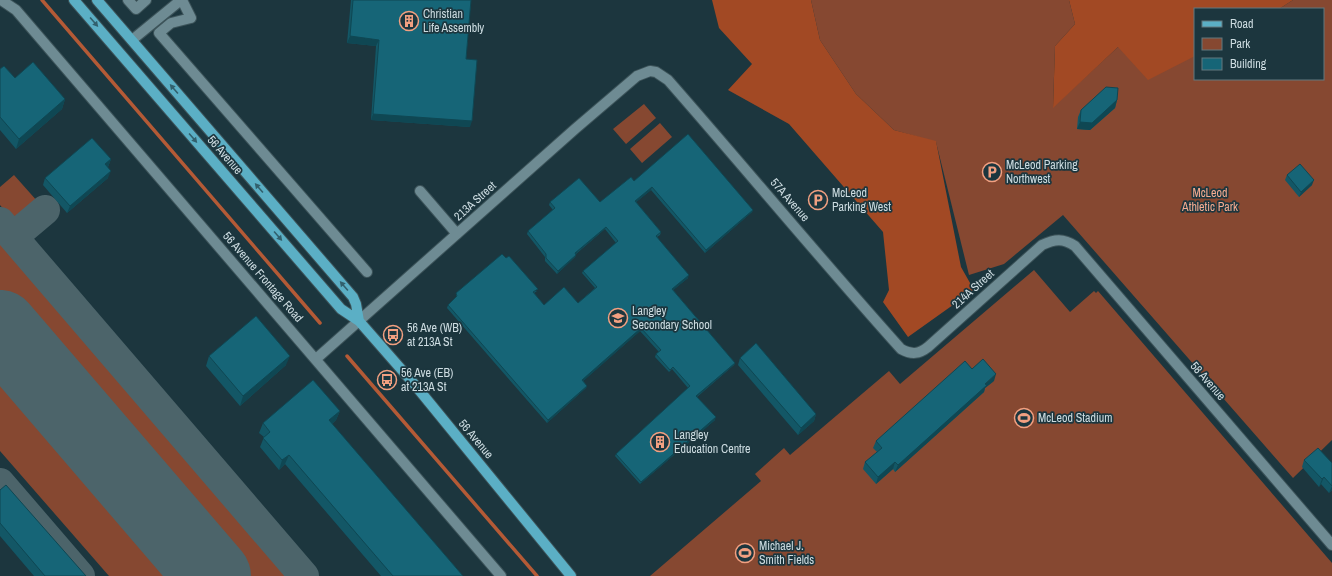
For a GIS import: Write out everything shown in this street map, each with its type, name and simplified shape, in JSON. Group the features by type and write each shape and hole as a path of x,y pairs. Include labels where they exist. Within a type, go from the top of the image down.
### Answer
{"main road":[{"name":"56 Avenue","path":"74,0 340,309 359,321 415,385 571,576"},
{"name":"56 Avenue","path":"97,0 353,297 356,304 359,321"},
{"path":"113,44 132,40"}],"street":[{"name":"56 Avenue Frontage Road","path":"1,0 16,10 501,576"},
{"path":"128,0 136,10 146,0"},
{"path":"132,40 182,0 192,18 171,23 159,33 280,170 367,272"},
{"name":"213A Street","path":"316,359 637,76 650,71 656,72"},
{"name":"57A Avenue","path":"656,72 668,80 901,350"},
{"path":"420,191 457,234"},
{"name":"214A Street","path":"901,350 908,353 922,351 1042,245 1051,240 1061,239"},
{"name":"58 Avenue","path":"1061,239 1075,246 1332,545"}],"green space":[{"name":"McLeod Athletic Park","path":"811,0 1069,0 1075,24 1055,46 1053,107 1118,47 1194,55 1194,80 1324,80 1324,8 1281,8 1293,0 1332,0 1332,440 1293,478 1063,215 1004,264 969,275 936,142 894,130 856,94 820,40"},
{"path":"644,104 656,118 626,144 613,129"},
{"path":"660,123 672,137 642,163 630,149"},
{"path":"14,175 38,202 38,210 18,227 0,205 0,187"},
{"path":"0,231 296,576 240,576 0,297"},
{"name":"McLeod Stadium","path":"1034,270 1070,312 1094,291 1096,293 1098,291 1332,563 1332,576 650,576 761,481 755,474 784,448 790,455 889,371 900,384"},
{"path":"0,357 188,576 109,576 0,451"}],"shaded area":[{"path":"712,0 811,0 820,40 856,94 894,130 936,141 961,267 974,290 908,337 883,302 889,290 883,232 789,124 728,90 752,64 719,28"},
{"path":"1069,0 1293,0 1281,8 1194,8 1194,57 1148,80 1118,47 1053,108 1055,46 1075,24"}],"building":[{"path":"353,0 471,0 466,59 477,60 472,121 373,114 379,40 350,36"},
{"path":"33,62 65,99 19,139 0,117 0,69 4,66 15,78"},
{"path":"1106,87 1118,88 1117,100 1092,123 1080,122 1081,110"},
{"path":"688,134 753,210 706,250 652,187 635,201 661,232 656,236 689,275 672,289 735,363 696,396 716,417 641,482 616,454 690,386 673,367 670,370 656,354 661,350 641,328 582,380 587,386 548,420 448,305 457,296 456,293 502,254 506,258 509,256 538,289 533,292 544,305 564,287 578,303 597,287 583,271 618,241 606,227 575,253 576,255 558,271 546,258 546,254 528,231 555,208 550,202 579,178 600,202 631,177 634,181"},
{"path":"92,138 111,159 105,164 111,171 70,206 45,178"},
{"path":"1300,164 1314,180 1301,192 1287,175"},
{"path":"256,316 290,356 243,396 209,356"},
{"path":"756,343 816,414 801,428 740,358"},
{"path":"983,359 996,374 985,384 987,385 898,465 895,462 878,477 865,462 882,448 876,441 965,361 972,369"},
{"path":"313,380 340,411 329,420 463,576 393,576 289,455 282,460 263,438 270,432 263,423"},
{"path":"1318,448 1332,463 1332,486 1324,477 1322,479 1304,460"},
{"path":"6,485 86,576 45,576 0,523 0,490"}],"waterway":[{"path":"42,0 320,323"},
{"path":"347,356 537,576"}],"taxiway":[{"path":"13,237 45,210"},
{"path":"0,222 304,576"},
{"path":"0,483 80,576"}],"runway":[{"path":"0,328 213,576"}],"place":[{"name":"Christian Life Assembly","path":"409,21"},
{"name":"McLeod Parking Northwest","path":"992,172"},
{"name":"McLeod Parking West","path":"818,200"},
{"name":"Langley Secondary School","path":"618,318"},
{"name":"56 Ave (WB) at 213A St","path":"393,335"},
{"name":"56 Ave (EB) at 213A St","path":"387,380"},
{"name":"McLeod Stadium","path":"1024,418"},
{"name":"Langley Education Centre","path":"660,442"},
{"name":"Michael J. Smith Fields","path":"745,553"}]}
